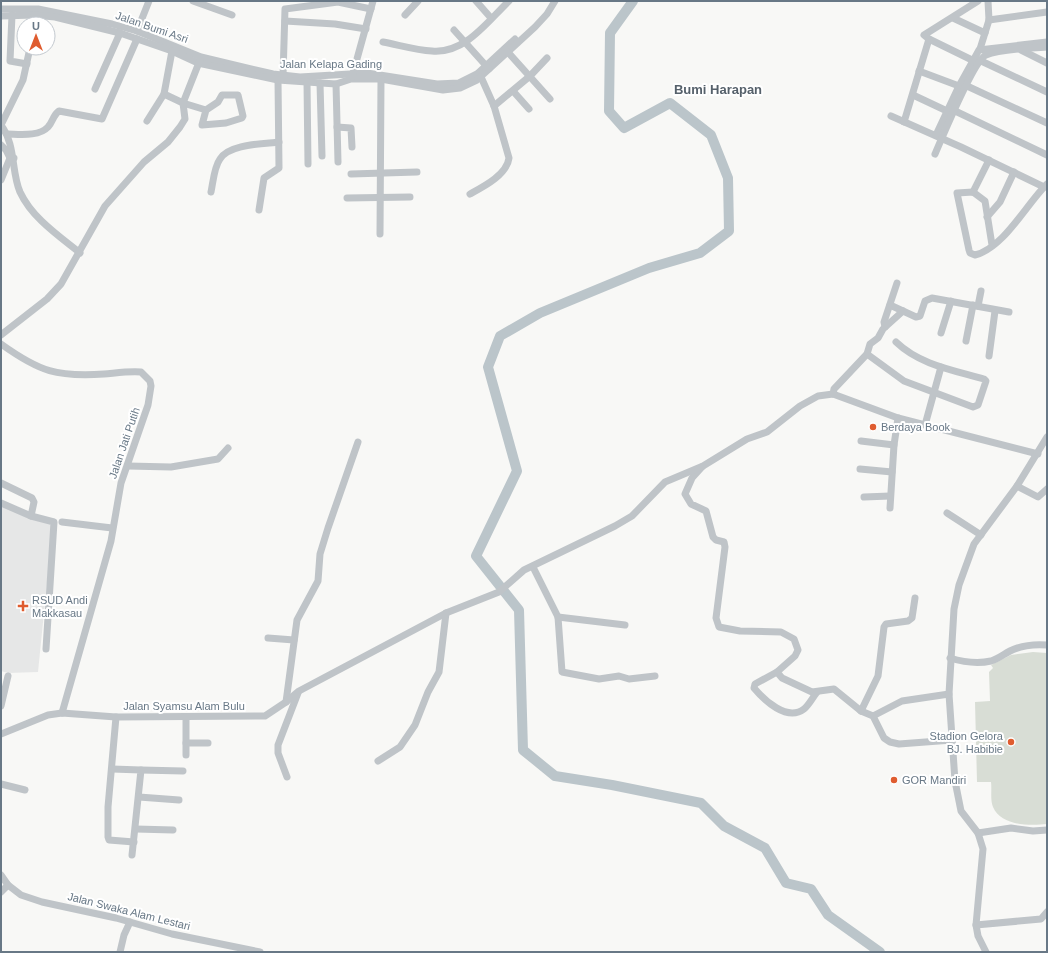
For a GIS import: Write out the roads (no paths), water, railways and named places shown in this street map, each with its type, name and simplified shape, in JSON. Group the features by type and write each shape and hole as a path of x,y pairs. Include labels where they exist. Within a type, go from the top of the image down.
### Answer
{"street":[{"path":"7,134 40,132 48,127 59,111 102,119 137,35 149,1"},
{"path":"193,1 214,5 232,14"},
{"path":"405,15 418,1"},
{"path":"476,1 491,18"},
{"path":"383,42 431,51 446,51 465,43 509,1"},
{"name":"Jalan Kelapa Gading","path":"280,78 385,75 436,87 465,81 488,67 507,50 553,1"},
{"path":"978,1 924,35 929,39 1047,92"},
{"path":"950,110 967,86 980,49 989,20 988,1"},
{"path":"259,210 264,178 279,168 280,78 285,8 338,2 372,5 352,76"},
{"name":"Jalan Bumi Asri","path":"1,10 37,8 120,33 137,35 172,51 200,60"},
{"name":"Jalan Bumi Asri","path":"1,16 12,15 37,8"},
{"path":"989,20 1047,12"},
{"name":"Jalan Bumi Asri","path":"55,14 137,35 200,60"},
{"path":"12,15 10,61 27,64"},
{"path":"953,18 985,33"},
{"path":"285,22 334,24 366,29"},
{"path":"454,30 488,67"},
{"path":"95,89 120,33"},
{"path":"904,122 929,39"},
{"path":"980,49 1047,42"},
{"path":"935,154 939,137 959,86 976,60 991,54 1047,46"},
{"path":"507,50 550,99"},
{"path":"1021,50 1047,63"},
{"path":"147,121 164,94 172,51"},
{"path":"28,56 21,87 1,125 7,134 20,192 32,210 80,253"},
{"path":"494,106 530,76 548,58"},
{"path":"1,335 47,299 61,284 80,253 102,211 117,191 180,127 185,119 183,103 200,60"},
{"name":"Jalan Kelapa Gading","path":"200,60 280,78 307,82 336,84 352,76 436,87 460,88 474,83 481,77 488,67"},
{"path":"919,71 959,86"},
{"path":"470,194 490,182 509,161 508,151 494,106 481,77"},
{"path":"380,234 381,79"},
{"path":"307,82 308,164"},
{"path":"320,83 322,156"},
{"path":"336,84 338,162"},
{"path":"967,86 1047,123"},
{"path":"513,91 529,109"},
{"path":"164,94 183,103 206,110"},
{"path":"222,94 238,94 243,116 235,121 202,125 206,110 218,102 222,94"},
{"path":"913,95 950,110 1047,155"},
{"path":"891,116 1045,185 1014,225 992,245 978,254 972,254 969,250 957,193 973,192 985,201 992,245"},
{"path":"337,127 351,128 352,147"},
{"path":"211,192 220,158 226,153 243,146 279,142"},
{"path":"1,145 12,158"},
{"path":"1,180 12,158"},
{"path":"973,192 988,160"},
{"path":"351,174 416,172"},
{"path":"988,217 1000,202 1014,172"},
{"path":"347,198 410,197"},
{"path":"885,327 884,322 897,283"},
{"path":"966,341 975,306 981,291"},
{"path":"890,305 918,317 925,302 932,298 995,311 1009,312"},
{"path":"941,333 951,301"},
{"path":"833,394 834,389 867,354 870,344 878,338 885,327 902,310"},
{"path":"989,356 995,311"},
{"path":"867,354 904,381 976,406 978,405 986,381 984,378 925,362 908,353 896,342"},
{"name":"Jalan Jati Putih","path":"1,344 36,367 55,373 102,374 141,372 150,381 151,394 128,466 121,482 111,541 62,713"},
{"path":"925,425 942,367"},
{"path":"655,676 629,679 619,676 599,679 562,672 558,617 533,567 632,516 665,482 703,466 747,439 767,432 812,399 825,394 833,394 898,418 1038,454"},
{"path":"890,508 894,445 898,418"},
{"path":"986,952 978,936 976,925 983,849 978,833 961,811 959,804 952,740 949,694 954,609 959,585 971,552 981,535 1018,486 1047,437"},
{"path":"861,441 894,445"},
{"path":"286,702 298,616 318,581 320,554 358,442"},
{"path":"128,466 171,467 218,459 228,448"},
{"path":"703,466 692,478 685,494 691,504 706,511 713,537 716,540 724,542 726,547 716,618 719,627 740,631 781,632 794,639 798,650 795,656 777,672 755,684 754,688 763,698 784,712 795,713 802,710 817,692"},
{"path":"860,469 892,472"},
{"path":"1,483 32,498 34,502 31,516"},
{"path":"1018,486 1038,497 1047,488"},
{"path":"864,497 890,496"},
{"path":"1,503 31,516 54,522 46,649"},
{"path":"947,513 981,535"},
{"path":"62,522 112,528"},
{"name":"Jalan Syamsu Alam Bulu","path":"1,734 48,715 62,713 116,718 232,715 265,716 299,691 355,661 446,613 499,592 524,570 533,567"},
{"path":"862,711 878,676 884,627 886,624 912,618 915,598"},
{"path":"378,761 400,747 415,725 428,692 439,672 446,613"},
{"path":"558,617 625,625"},
{"path":"268,638 294,640"},
{"path":"950,658 972,662 984,662 1026,645 1047,645"},
{"path":"777,672 782,678 804,690 817,692 834,689 837,690 862,711 873,716 884,738 890,742 899,744 952,740"},
{"path":"1,706 8,676"},
{"path":"287,777 278,753 278,745 299,691"},
{"path":"873,716 902,701 949,694"},
{"path":"186,717 186,755"},
{"path":"116,718 108,806 108,837 109,840 134,842"},
{"path":"186,743 208,743"},
{"path":"112,769 183,771"},
{"path":"132,855 142,770"},
{"path":"1,784 24,790"},
{"path":"139,797 179,800"},
{"path":"978,833 1011,828 1033,831 1047,830"},
{"path":"136,830 173,830"},
{"name":"Jalan Swaka Alam Lestari","path":"1,875 8,885 21,895 35,900 130,922 172,934 260,952"},
{"path":"1,892 8,885"},
{"path":"976,925 1041,919 1047,912"},
{"path":"120,952 124,935 130,922"}],"waterway":[{"path":"633,1 610,33 609,111 624,128 670,103 711,135 728,178 729,231 700,253 649,268 540,313 500,336 488,367 517,471 476,556 519,610 523,750 555,776 612,785 701,803 724,826 765,848 786,883 811,889 828,915 880,952"}],"place":[{"name":"Berdaya Book","path":"873,427"},
{"name":"RSUD Andi Makkasau","path":"23,606"},
{"name":"Stadion Gelora BJ. Habibie","path":"1011,742"},
{"name":"GOR Mandiri","path":"894,780"}],"district":[{"name":"Bumi Harapan","path":"718,89"}]}
